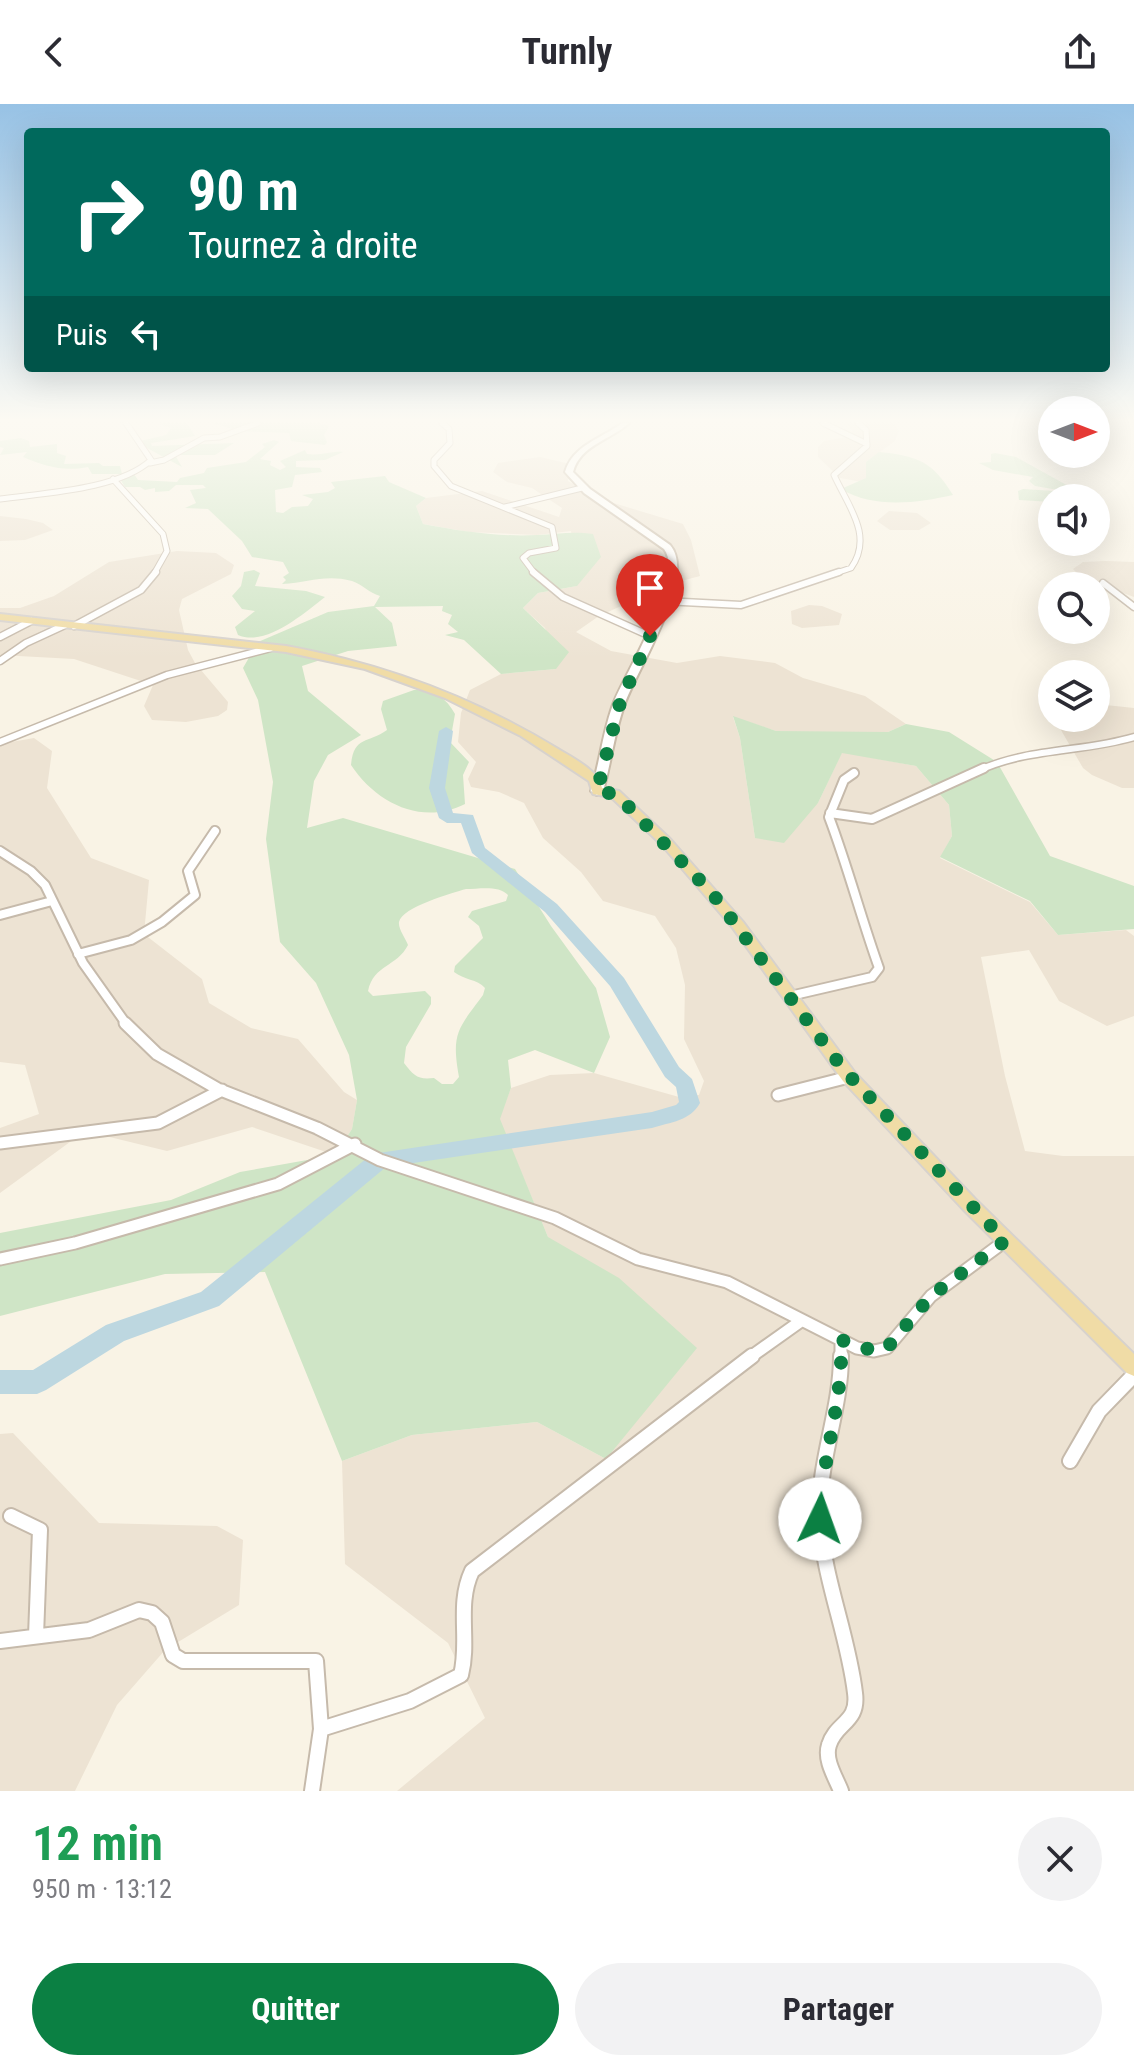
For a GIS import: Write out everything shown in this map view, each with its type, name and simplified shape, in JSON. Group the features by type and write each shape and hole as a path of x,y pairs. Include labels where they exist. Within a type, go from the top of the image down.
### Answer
{"main road":[{"path":"0,617 271,648 355,663 454,698 545,743 595,780 597,791 615,794 666,842 729,914 849,1077 1005,1241 1134,1367"}],"street":[{"path":"0,661 26,643 141,590 161,566 167,551 163,534 134,502"},
{"path":"491,502 552,527 556,548 529,553 523,558 547,586 589,612 650,636"},
{"path":"505,507 526,502"},
{"path":"597,791 620,703 664,601 675,561 671,551 601,502"},
{"path":"664,601 741,605 848,570 859,559 861,540 848,502"},
{"path":"1110,588 1134,607"},
{"path":"0,637 31,621"},
{"path":"0,742 144,683 209,661 271,648"},
{"path":"830,813 861,820 872,819 997,762 1100,747 1134,737"},
{"path":"790,996 872,977 879,968 830,813 844,780 854,773"},
{"path":"78,954 131,940 184,906 195,895 188,871 215,831"},
{"path":"0,851 40,879 102,994 132,1031 162,1057 222,1090 355,1144 380,1160 555,1218 638,1259 727,1282 841,1340 874,1351 887,1348 931,1296 1005,1241"},
{"path":"0,915 52,901"},
{"path":"778,1095 849,1077"},
{"path":"0,1143 158,1123 222,1090"},
{"path":"0,1259 90,1239 278,1184 355,1144"},
{"path":"321,1729 352,1723 404,1705 461,1675 467,1651 461,1599 463,1585 472,1571 701,1392 801,1321"},
{"path":"841,1340 841,1371 823,1472 820,1519 834,1604 855,1693 855,1712 829,1744 829,1762 841,1791"},
{"path":"1070,1461 1099,1411 1134,1375"},
{"path":"11,1516 40,1530 42,1543 36,1636"},
{"path":"0,1641 97,1628 118,1616 143,1610 157,1616 168,1633 173,1655 183,1661 316,1661 321,1729 312,1791"}],"shaded area":[{"path":"421,502 514,502 559,517 562,508 553,502 609,502 683,524 691,540 700,576 670,584 599,616 576,632 611,651 677,663 720,656 775,663 803,678 865,696 906,724 888,732 827,734 776,731 733,717 740,738 755,838 818,803 842,752 916,766 949,805 952,836 940,858 1030,902 1058,935 1126,930 1134,936 1134,1016 1107,1026 1059,1001 1029,950 981,957 1005,1076 1025,1151 1063,1156 1134,1156 1134,1791 397,1791 485,1718 448,1643 345,1564 342,1461 412,1435 537,1422 606,1459 548,1237 499,1119 511,1088 550,1075 594,1073 679,1097 699,1095 704,1081 684,1039 685,985 676,948 655,916 603,901 581,872 543,838 524,803 499,792 471,787 468,779 476,762 458,742 461,713 470,690 501,674 556,669 545,628 523,608 538,593 577,586 571,531 537,535 469,532 423,524 416,506"},
{"path":"889,511 917,513 931,523 919,530 890,530 877,521"},
{"path":"0,516 43,523 53,530 25,540 0,541"},
{"path":"177,551 216,553 234,565 231,574 182,599 179,610 188,650 228,702 227,710 218,716 186,722 152,720 144,706 153,685 74,659 0,655 0,608 20,608 54,596 109,562"},
{"path":"1083,562 1134,562 1134,597 1110,588 1110,572 1076,572 1073,569"},
{"path":"809,605 822,606 842,614 839,625 802,628 792,624 791,611"},
{"path":"1110,705 1134,708 1134,788 1122,788 1083,768 1062,732 1110,732"},
{"path":"34,738 52,751 47,788 91,858 149,880 144,934 202,979 209,1003 251,1028 298,1039 344,1092 357,1100 352,1129 335,1155 252,1127 167,1151 85,1131 0,1193 0,1128 39,1114 25,1065 0,1062 0,744"},
{"path":"13,1433 99,1523 217,1526 243,1540 239,1605 165,1650 117,1705 75,1791 0,1791 0,1434"}],"green space":[{"path":"276,502 276,512 283,513 292,507 308,506 311,502 421,502 416,506 423,524 508,535 593,534 601,557 577,586 538,593 523,608 569,652 556,669 501,674 464,640 445,635 458,632 448,624 452,615 442,611 443,606 375,607 392,623 397,646 348,651 302,666 308,691 361,735 328,755 314,781 307,828 343,818 515,869 596,988 610,1037 594,1073 535,1050 508,1060 511,1088 500,1119 548,1237 619,1278 697,1348 606,1459 537,1422 412,1435 342,1461 265,1272 165,1274 0,1316 0,1233 171,1200 240,1172 335,1155 352,1129 357,1100 349,1055 316,983 280,942 266,839 273,782 258,700 243,668 258,642 328,612 374,606 380,596 356,582 342,579 282,584 286,580 283,577 289,573 283,562 252,557 242,541 208,509 185,508 196,503","holes":["494,889 508,895 506,901 472,911 468,917 479,926 483,938 455,966 454,972 485,988 462,1024 456,1041 459,1077 453,1084 442,1084 434,1078 417,1076 404,1063 406,1047 431,1004 431,997 425,991 373,996 368,991 371,982 408,945 399,925 402,916 428,901 459,891"]},
{"path":"254,570 260,573 255,586 306,591 325,597 272,633 249,638 238,635 235,627 255,611 242,609 232,596 241,586 244,572"},
{"path":"414,690 433,693 451,708 455,714 450,742 469,762 463,775 465,804 449,810 433,813 401,807 373,790 351,765 359,744 387,730 381,709 383,701"},
{"path":"733,716 776,731 888,732 906,724 949,732 997,762 1050,856 1134,886 1134,929 1058,935 1030,901 940,857 952,836 949,805 916,766 842,753 818,803 784,843 755,838 740,738"}],"waterway":[{"path":"0,1382 37,1382 115,1333 210,1299 380,1160 652,1120 683,1111 690,1103 685,1084 672,1072 617,982 551,908 478,850 467,818 447,818 437,788 446,731"}],"route":[{"path":"650,636 614,718 606,766 597,791 615,794 700,879 738,925 844,1070 1005,1241 931,1296 887,1348 874,1351 857,1348 841,1340 841,1371 823,1472 820,1519"}]}
